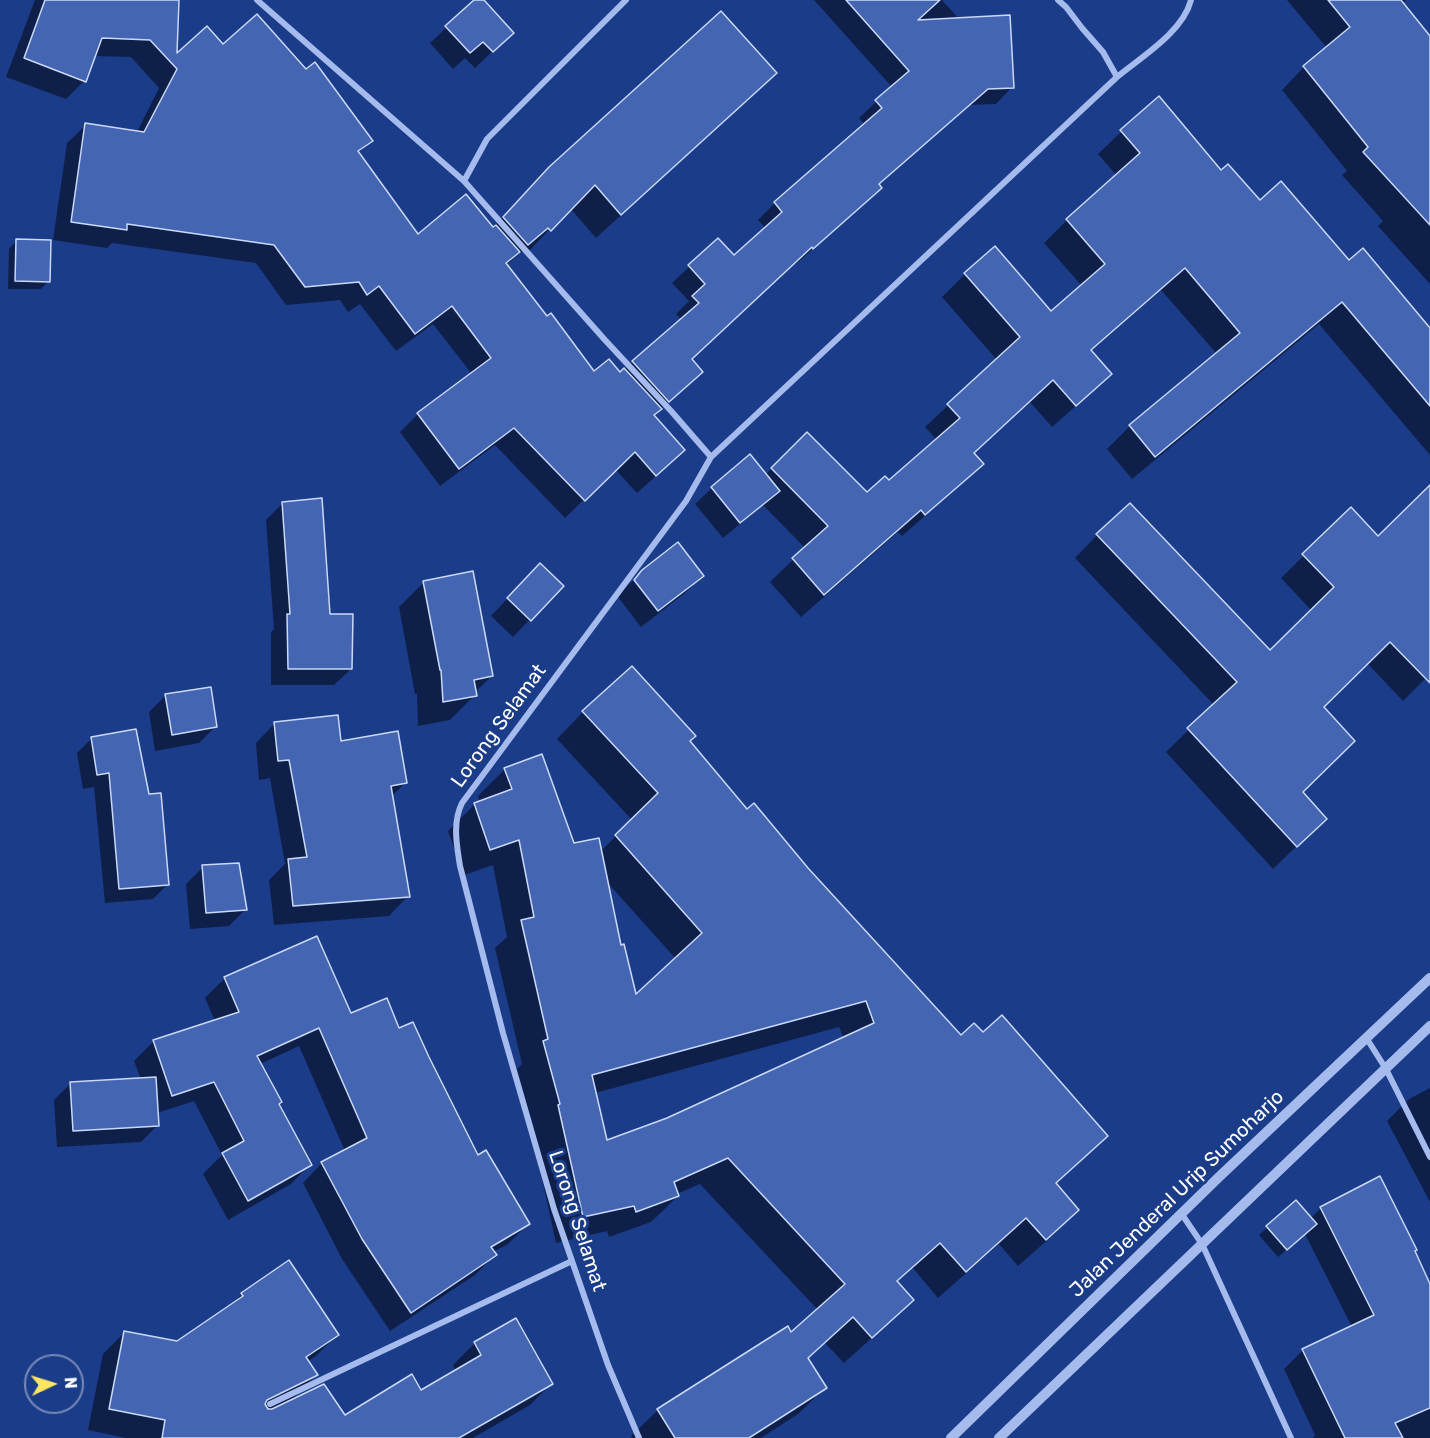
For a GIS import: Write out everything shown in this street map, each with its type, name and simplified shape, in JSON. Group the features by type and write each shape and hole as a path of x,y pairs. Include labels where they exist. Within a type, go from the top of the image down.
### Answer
{"street":[{"path":"257,0 464,181 711,457"},
{"path":"464,181 488,139 627,0"},
{"path":"1058,0 1103,52 1117,77"},
{"name":"Lorong Selamat","path":"639,1438 608,1365 554,1209 497,1011 460,866 456,845 457,813 462,803 686,501 711,457 1117,77 1171,33 1184,16 1191,0"},
{"name":"Jalan Jenderal Urip Sumoharjo","path":"951,1438 1181,1213 1430,978"},
{"path":"999,1438 1430,1026"},
{"path":"1367,1039 1386,1069 1430,1157"},
{"path":"1181,1213 1202,1244 1291,1438"},
{"path":"270,1404 572,1261"}],"building":[{"path":"45,0 179,0 177,53 207,26 223,44 257,14 306,69 315,62 373,141 358,151 418,234 466,194 493,227 496,225 520,252 506,263 547,316 551,313 594,371 609,359 620,372 624,368 662,409 654,415 685,450 656,476 635,452 585,501 514,428 459,469 417,413 491,358 452,306 415,334 379,286 367,295 359,282 305,287 274,245 127,224 127,230 71,222 85,123 144,132 177,69 150,40 102,38 86,82 24,58"},
{"path":"474,0 484,0 514,33 493,52 483,42 470,53 445,26"},
{"path":"846,0 940,0 918,20 1010,15 1014,88 988,89 879,184 882,188 813,249 812,247 692,359 703,372 669,402 632,361 699,303 692,296 705,284 688,265 718,238 734,255 782,212 774,202 882,108 875,100 909,71"},
{"path":"1328,0 1401,0 1430,36 1430,225 1363,152 1368,147 1303,66 1350,27"},
{"path":"721,11 777,73 621,215 595,185 551,231 548,228 528,245 503,217 549,167"},
{"path":"1159,96 1221,170 1228,164 1260,200 1281,181 1349,260 1363,248 1430,328 1430,406 1342,302 1155,457 1129,425 1240,333 1185,268 1091,350 1112,374 1076,406 1053,380 974,453 984,464 925,515 921,510 824,595 792,558 828,526 771,468 807,432 867,492 885,476 889,480 960,418 947,404 1020,337 964,273 995,246 1051,311 1105,264 1066,219 1140,153 1120,130"},
{"path":"16,239 51,240 50,282 15,281"},
{"path":"750,454 780,491 740,523 711,487"},
{"path":"1430,485 1430,683 1390,642 1324,707 1355,741 1303,792 1327,819 1297,847 1187,728 1237,682 1096,534 1130,503 1270,650 1334,587 1302,554 1351,507 1378,536"},
{"path":"322,498 330,614 353,614 352,669 288,669 287,614 290,614 282,502"},
{"path":"678,542 704,576 658,611 634,580 642,570"},
{"path":"540,563 564,586 531,621 507,598"},
{"path":"473,571 493,676 474,680 477,696 443,702 441,670 423,581"},
{"path":"632,666 696,736 690,741 747,809 754,803 808,868 961,1035 974,1023 983,1032 1002,1015 1108,1136 1056,1183 1079,1210 1046,1240 1026,1218 966,1272 940,1243 897,1281 914,1300 872,1338 853,1317 808,1358 827,1388 749,1438 675,1438 657,1409 788,1326 791,1332 845,1284 728,1158 674,1182 679,1196 636,1212 634,1206 583,1217 558,1105 560,1104 543,1041 548,1039 521,920 534,917 519,840 490,850 474,803 512,789 504,768 542,754 574,843 599,838 621,945 624,944 636,994 702,933 615,835 658,793 582,711","holes":["866,1001 874,1023 667,1118 607,1140 592,1075"]},
{"path":"211,687 217,727 172,735 165,694"},
{"path":"338,715 341,741 398,731 407,783 391,786 410,897 293,906 288,859 307,857 289,760 278,761 274,722"},
{"path":"136,729 149,794 161,793 169,885 119,889 109,773 97,775 91,737"},
{"path":"239,863 247,910 206,913 202,865"},
{"path":"317,936 351,1013 387,998 399,1028 413,1022 478,1155 486,1150 530,1224 491,1247 497,1255 411,1313 362,1239 321,1162 367,1138 319,1028 257,1056 282,1102 279,1104 312,1165 248,1201 222,1153 244,1141 214,1082 172,1096 153,1040 239,1012 224,977"},
{"path":"156,1077 159,1126 73,1131 70,1082"},
{"path":"1380,1176 1417,1250 1415,1251 1430,1284 1430,1408 1395,1423 1403,1438 1345,1438 1302,1349 1374,1315 1320,1207"},
{"path":"1296,1200 1317,1224 1287,1250 1266,1226"},
{"path":"289,1260 339,1335 306,1357 318,1375 267,1400 265,1404 268,1409 324,1384 345,1415 412,1374 421,1390 481,1355 474,1342 516,1318 553,1384 459,1438 162,1438 165,1420 109,1409 124,1331 177,1341 243,1296 241,1293"}]}
